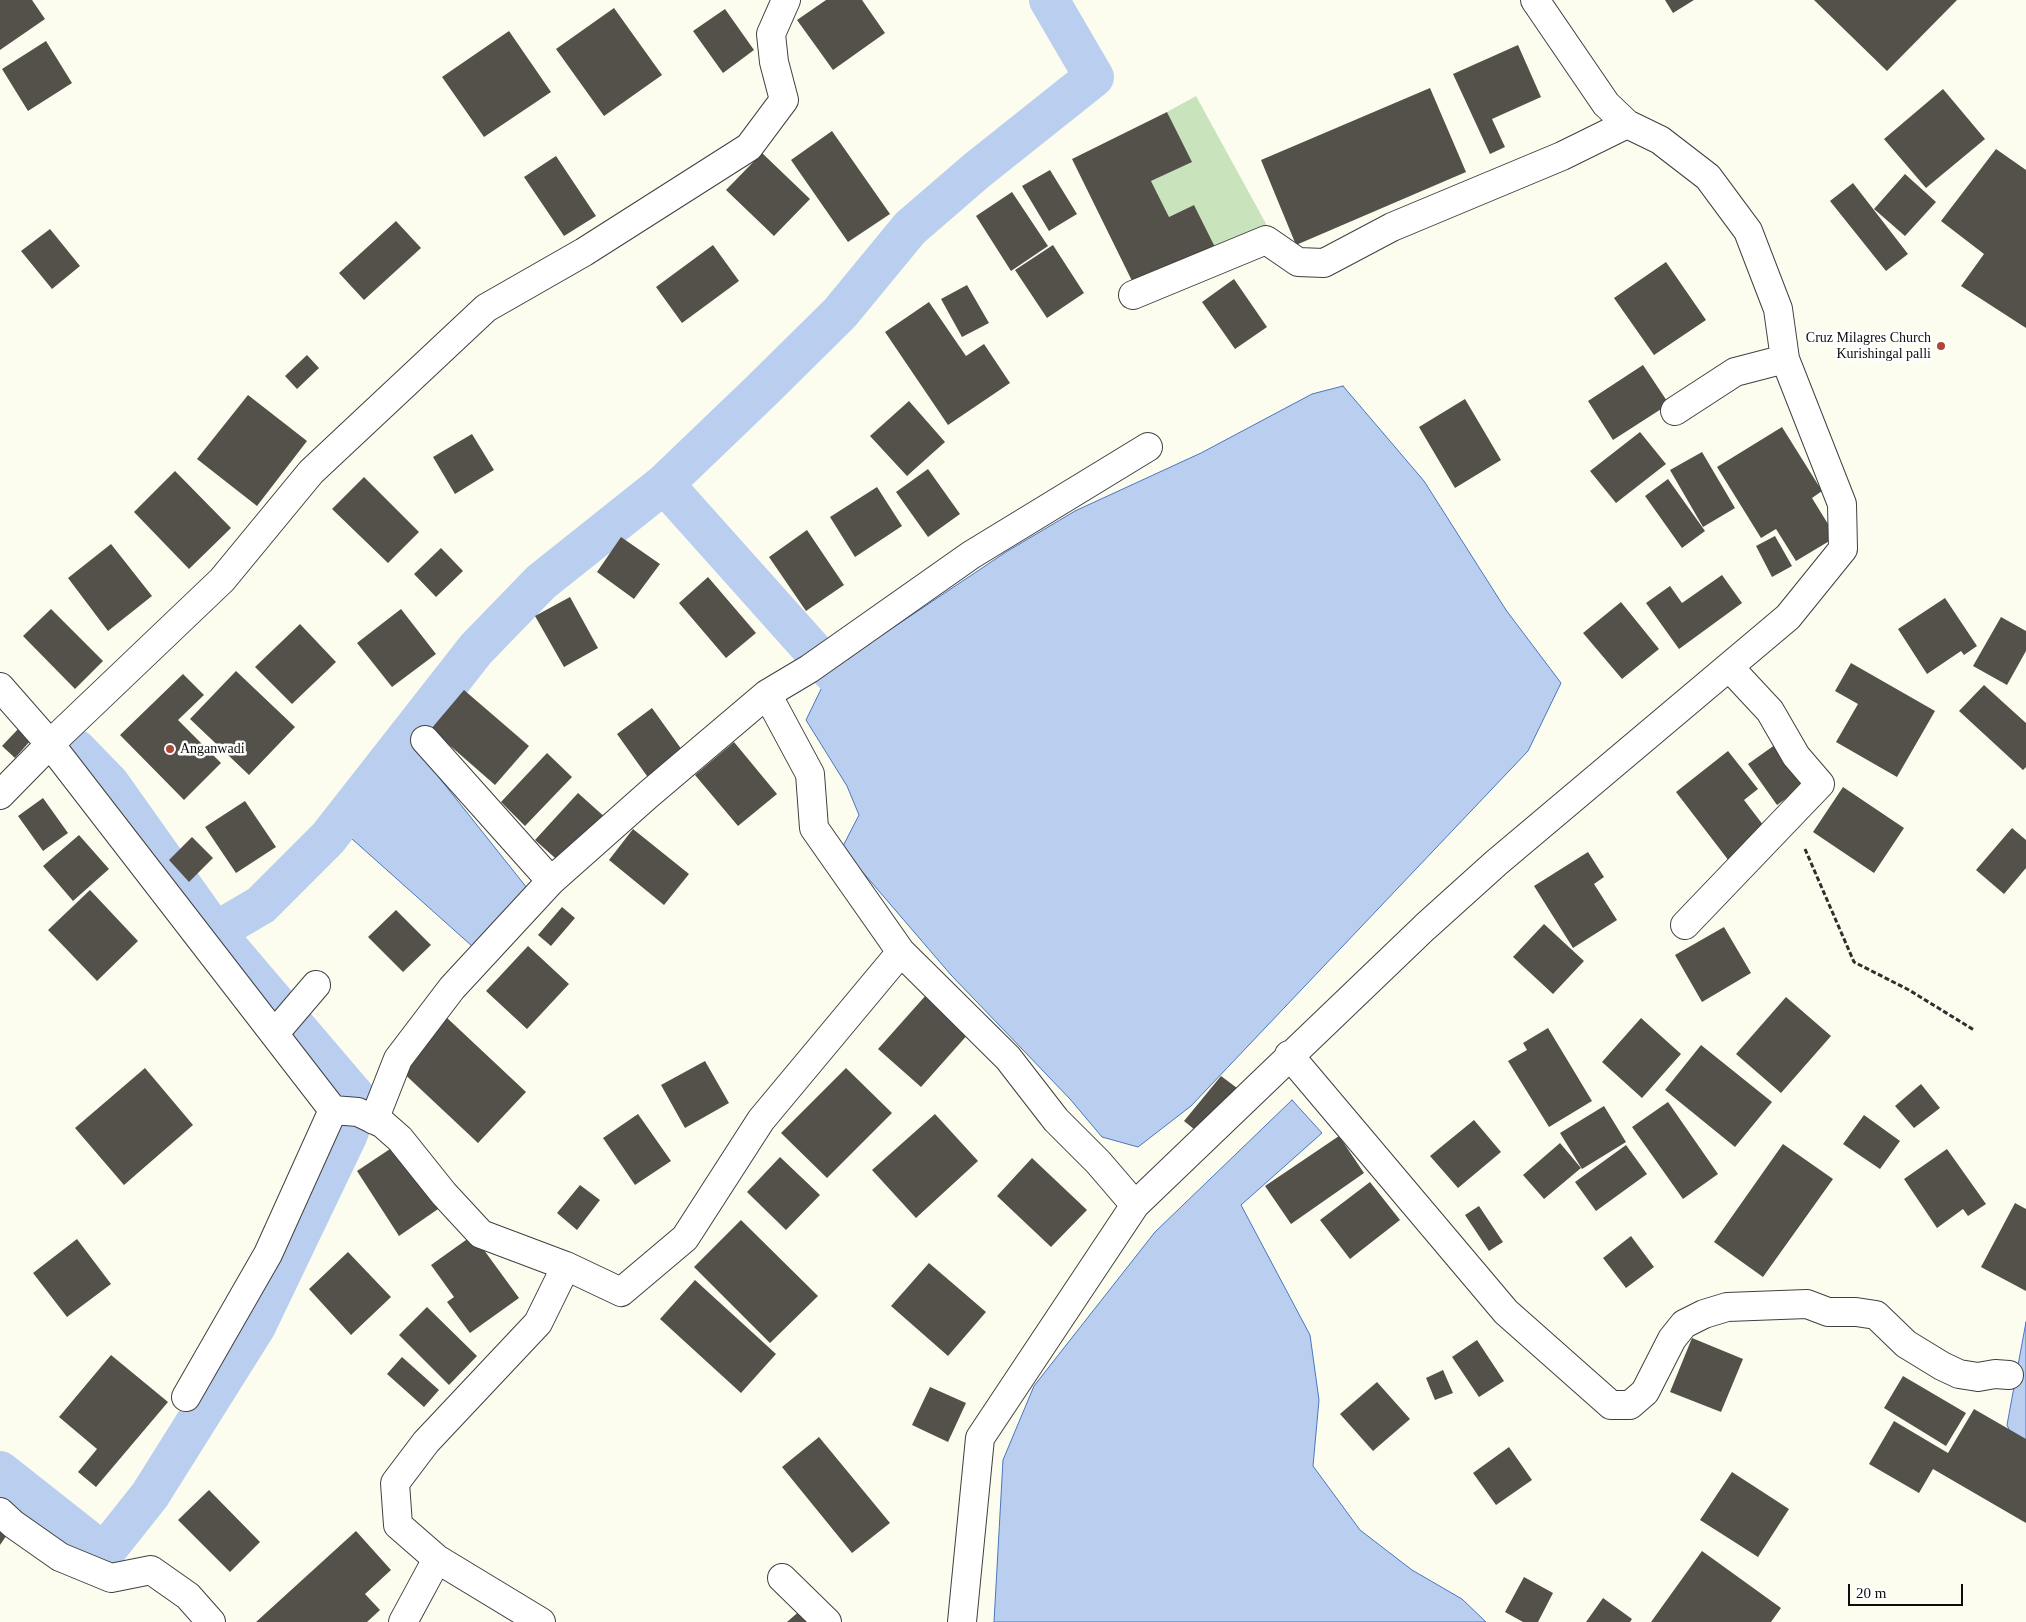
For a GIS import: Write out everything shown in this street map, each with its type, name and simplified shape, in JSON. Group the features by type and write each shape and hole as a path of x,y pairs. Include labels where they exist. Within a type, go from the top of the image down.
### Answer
{"street":[{"path":"0,795 50,744 222,580 311,472 486,308 584,252 749,147 784,100 774,62 771,34 786,0"},
{"path":"962,1622 980,1438 1135,1205 1288,1055 1496,863 1788,617 1843,549 1842,504 1785,359 1778,309 1748,231 1708,177 1660,140 1627,124 1606,104 1535,0"},
{"path":"1132,295 1266,240 1298,262 1324,264 1392,227 1562,156 1627,124"},
{"path":"1675,411 1735,372 1785,359"},
{"path":"374,1120 398,1059 452,988 551,881 767,694 802,673 971,555 1148,448"},
{"path":"1686,925 1820,784 1796,756 1770,711 1730,667"},
{"path":"0,687 50,744 333,1110 358,1112 382,1124 400,1139 444,1194 481,1234 566,1266 621,1292 685,1238 761,1120 901,952"},
{"path":"767,694 810,774 814,828 901,952 1008,1058 1056,1120 1098,1162 1135,1205"},
{"path":"424,740 551,881"},
{"path":"275,1033 316,986"},
{"path":"1288,1055 1506,1312 1611,1406 1630,1405 1645,1392 1672,1339 1684,1324 1704,1314 1727,1307 1807,1304 1828,1312 1856,1312 1876,1316 1906,1344 1925,1357 1960,1374 1978,1377 1995,1374 2009,1375"},
{"path":"186,1397 268,1254 333,1110"},
{"path":"541,1622 437,1559 398,1525 395,1483 426,1442 538,1323 566,1266"},
{"path":"0,1512 13,1524 60,1557 111,1578 151,1570 188,1596 211,1622"},
{"path":"403,1622 437,1559"},
{"path":"782,1578 828,1622"}],"path":[{"path":"1791,814 1854,962 1909,990 1974,1030"}],"green space":[{"path":"1196,96 1270,231 1216,249 1194,205 1169,217 1151,181 1191,162 1167,112"}],"water":[{"path":"1343,386 1424,481 1506,610 1561,683 1528,751 1191,1106 1138,1147 1102,1137 1070,1099 951,975 842,848 859,815 847,786 806,720 825,681 855,653 1006,552 1075,511 1201,453 1312,394"},
{"path":"414,746 531,893 472,946 342,830"},
{"path":"1292,1100 1322,1133 1241,1205 1310,1335 1319,1400 1313,1466 1360,1530 1412,1570 1462,1599 1486,1622 994,1622 1003,1460 1034,1386 1155,1232"},
{"path":"2026,1322 2026,1467 2007,1425"}],"building":[{"path":"0,0 32,0 45,19 0,50"},
{"path":"826,0 862,0 885,33 833,70 797,20"},
{"path":"1665,0 1694,0 1673,13"},
{"path":"1814,0 1957,0 1887,71"},
{"path":"614,8 662,75 604,116 556,49"},
{"path":"725,9 754,50 723,73 693,31"},
{"path":"509,31 551,92 484,137 442,77"},
{"path":"46,41 72,83 28,111 2,69"},
{"path":"1518,45 1541,97 1492,119 1505,147 1490,154 1453,74"},
{"path":"1430,88 1466,172 1296,245 1261,160"},
{"path":"1943,89 1985,139 1926,188 1884,139"},
{"path":"1167,112 1192,162 1151,181 1169,217 1194,205 1216,249 1136,289 1072,159"},
{"path":"832,131 890,214 848,242 791,160"},
{"path":"1996,149 2026,170 2026,328 1961,286 1984,254 1941,221"},
{"path":"762,153 810,199 774,236 726,190"},
{"path":"556,156 596,216 564,236 524,177"},
{"path":"1050,170 1077,214 1049,231 1022,186"},
{"path":"1905,174 1936,202 1905,236 1874,209"},
{"path":"1853,183 1908,254 1886,271 1830,201"},
{"path":"1012,192 1048,246 1011,271 976,216"},
{"path":"396,221 421,248 364,300 339,273"},
{"path":"50,229 80,266 52,289 21,251"},
{"path":"713,245 739,281 682,323 656,287"},
{"path":"1053,245 1084,293 1047,318 1015,270"},
{"path":"1666,262 1706,320 1654,355 1614,298"},
{"path":"1234,279 1267,327 1235,349 1202,302"},
{"path":"967,285 989,323 962,337 941,299"},
{"path":"929,302 966,356 984,344 1010,383 948,425 885,332"},
{"path":"307,355 319,368 297,389 285,376"},
{"path":"1643,365 1669,404 1613,440 1588,401"},
{"path":"248,395 307,441 257,506 197,459"},
{"path":"1465,399 1501,460 1455,488 1419,427"},
{"path":"909,401 945,442 907,476 870,436"},
{"path":"1782,427 1822,491 1812,498 1836,537 1796,561 1776,529 1761,538 1717,467"},
{"path":"1640,432 1666,464 1616,503 1590,471"},
{"path":"472,434 494,470 455,494 433,457"},
{"path":"1702,452 1735,508 1703,527 1670,470"},
{"path":"928,469 960,514 928,537 896,492"},
{"path":"175,471 231,528 189,569 134,512"},
{"path":"364,477 419,532 388,563 332,509"},
{"path":"1668,479 1705,531 1682,548 1645,496"},
{"path":"877,487 902,526 855,557 830,517"},
{"path":"807,530 844,585 806,611 769,557"},
{"path":"1775,536 1792,566 1772,577 1756,546"},
{"path":"621,537 660,564 634,599 597,572"},
{"path":"111,544 152,596 108,631 68,578"},
{"path":"441,548 463,571 436,597 414,574"},
{"path":"1722,575 1742,603 1679,649 1646,603 1670,586 1682,603"},
{"path":"708,577 756,633 726,658 679,603"},
{"path":"570,597 598,648 564,667 535,616"},
{"path":"1945,598 1977,646 1964,655 1961,651 1927,674 1898,629"},
{"path":"1621,602 1659,649 1622,679 1583,633"},
{"path":"51,609 103,661 75,689 23,636"},
{"path":"401,609 436,654 392,687 357,643"},
{"path":"2001,617 2026,631 2026,651 2007,685 1973,666"},
{"path":"300,624 336,662 292,704 255,667"},
{"path":"1851,663 1935,711 1897,777 1836,742 1858,704 1835,691"},
{"path":"236,671 295,727 249,775 190,719"},
{"name":"Anganwadi","path":"183,674 204,695 178,720 221,763 184,800 120,735"},
{"path":"1984,685 2026,723 2026,767 2023,770 1959,711"},
{"path":"464,690 529,746 495,785 431,729"},
{"path":"652,708 687,757 652,783 617,734"},
{"path":"19,728 31,740 15,758 2,746"},
{"path":"734,742 777,794 738,826 695,775"},
{"path":"1779,742 1808,783 1777,805 1748,764"},
{"path":"1728,751 1758,789 1744,800 1767,830 1729,861 1676,792"},
{"path":"547,753 572,777 525,826 501,802"},
{"path":"1843,787 1904,828 1874,873 1813,832"},
{"path":"578,793 607,819 564,866 535,840"},
{"path":"43,798 68,833 43,851 18,816"},
{"path":"245,801 276,847 236,873 205,827"},
{"path":"2012,828 2026,840 2026,868 2004,894 1976,870"},
{"path":"633,829 689,874 664,905 609,860"},
{"path":"79,835 109,869 73,901 43,866"},
{"path":"192,837 213,858 189,882 169,860"},
{"path":"1588,852 1604,877 1594,884 1617,920 1573,948 1534,886"},
{"path":"90,890 138,941 97,981 48,930"},
{"path":"562,907 575,918 551,946 538,935"},
{"path":"396,910 431,945 403,972 368,937"},
{"path":"1544,924 1584,961 1553,994 1513,957"},
{"path":"1724,927 1751,973 1702,1002 1675,955"},
{"path":"528,946 569,984 527,1029 486,991"},
{"path":"927,994 970,1032 921,1087 878,1049"},
{"path":"1786,997 1831,1036 1781,1093 1736,1054"},
{"path":"445,1016 526,1092 478,1143 397,1067"},
{"path":"1641,1018 1681,1054 1642,1098 1602,1062"},
{"path":"1548,1028 1592,1101 1549,1127 1508,1061 1527,1050 1523,1043"},
{"path":"1701,1045 1772,1102 1735,1147 1665,1090"},
{"path":"705,1061 729,1103 685,1128 661,1085"},
{"path":"145,1068 193,1125 124,1185 75,1128"},
{"path":"846,1068 892,1113 827,1178 781,1133"},
{"path":"1221,1076 1237,1088 1200,1134 1184,1121"},
{"path":"1921,1084 1940,1108 1914,1128 1895,1106"},
{"path":"1668,1102 1718,1174 1683,1199 1632,1127"},
{"path":"1604,1106 1626,1142 1582,1169 1560,1133"},
{"path":"638,1114 671,1161 635,1185 603,1138"},
{"path":"935,1114 978,1161 916,1218 872,1170"},
{"path":"1864,1115 1900,1141 1880,1169 1843,1144"},
{"path":"1474,1120 1501,1152 1458,1188 1430,1156"},
{"path":"1339,1136 1364,1173 1291,1224 1265,1186"},
{"path":"399,1143 441,1207 399,1236 357,1171"},
{"path":"1560,1143 1581,1168 1544,1199 1523,1175"},
{"path":"1783,1144 1833,1179 1763,1277 1714,1242"},
{"path":"1626,1145 1647,1174 1596,1211 1575,1182"},
{"path":"1947,1149 1986,1204 1968,1216 1963,1209 1937,1228 1904,1179"},
{"path":"780,1157 820,1195 786,1230 747,1192"},
{"path":"1032,1158 1087,1210 1051,1247 997,1196"},
{"path":"1370,1182 1400,1220 1350,1259 1320,1220"},
{"path":"580,1185 600,1200 577,1230 557,1213"},
{"path":"2015,1203 2026,1209 2026,1291 1981,1267"},
{"path":"1479,1206 1503,1242 1489,1251 1465,1215"},
{"path":"741,1220 818,1296 770,1343 694,1267"},
{"path":"473,1235 519,1298 470,1333 447,1302 454,1297 431,1265"},
{"path":"1631,1236 1654,1267 1626,1288 1603,1258"},
{"path":"77,1239 111,1284 67,1317 33,1273"},
{"path":"348,1252 391,1297 351,1335 309,1289"},
{"path":"929,1263 986,1312 948,1356 891,1306"},
{"path":"695,1280 776,1354 741,1393 660,1319"},
{"path":"427,1307 477,1356 449,1385 399,1335"},
{"path":"1692,1338 1743,1359 1721,1412 1670,1392"},
{"path":"1477,1340 1504,1381 1479,1397 1452,1357"},
{"path":"111,1355 168,1402 96,1487 78,1472 97,1449 59,1417"},
{"path":"402,1357 439,1390 424,1407 387,1374"},
{"path":"1443,1370 1453,1393 1435,1400 1426,1378"},
{"path":"1903,1376 1966,1413 1946,1446 1884,1408"},
{"path":"1377,1382 1410,1419 1373,1451 1340,1414"},
{"path":"930,1387 966,1403 948,1442 912,1425"},
{"path":"1974,1409 2026,1439 2026,1523 1933,1469 1919,1493 1869,1464 1894,1421 1948,1453"},
{"path":"819,1437 890,1523 852,1553 782,1467"},
{"path":"1509,1447 1532,1480 1496,1505 1473,1473"},
{"path":"1732,1472 1789,1509 1758,1557 1700,1520"},
{"path":"209,1490 260,1542 230,1572 178,1520"},
{"path":"0,1521 11,1529 0,1545"},
{"path":"356,1531 391,1570 365,1594 380,1610 367,1622 256,1622"},
{"path":"1702,1551 1781,1608 1771,1622 1651,1622"},
{"path":"1524,1577 1553,1593 1538,1622 1523,1622 1505,1612"},
{"path":"1603,1598 1632,1619 1630,1622 1586,1622"},
{"path":"803,1608 815,1622 787,1622"}],"waterway":[{"path":"215,932 261,905 328,838 476,649 541,582 664,484 760,392 840,313 910,228 976,171 1094,77 1049,0"},
{"path":"664,484 833,673"},
{"path":"0,1471 104,1553 150,1495 256,1326 348,1134 359,1101 215,932 110,784 76,749"}],"place":[{"name":"Cruz Milagres Church Kurishingal palli","path":"1941,346"},
{"name":"Anganwadi","path":"170,749"}]}
